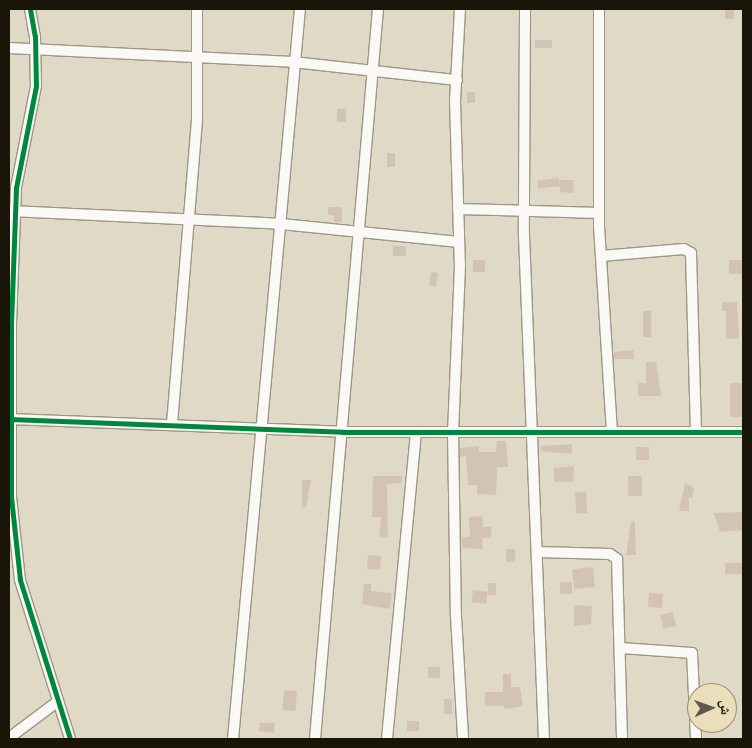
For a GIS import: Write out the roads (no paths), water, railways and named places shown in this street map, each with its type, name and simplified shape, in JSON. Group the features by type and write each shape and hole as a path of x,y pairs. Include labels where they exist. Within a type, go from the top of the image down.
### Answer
{"street":[{"path":"30,9 36,50 32,115 12,211 10,481 20,580 70,739"},
{"path":"172,424 190,220 198,9"},
{"path":"233,739 281,224 293,62 300,9"},
{"path":"315,739 378,9"},
{"path":"460,9 456,80 459,242 453,431 456,616 463,739"},
{"path":"525,9 524,212 544,739"},
{"path":"599,9 599,213 612,431"},
{"path":"9,48 197,59 293,62 456,80"},
{"path":"458,209 599,213"},
{"path":"12,211 281,224 360,234 459,242"},
{"path":"601,256 684,249 691,253 696,432"},
{"path":"10,419 262,427 343,432 533,430 743,432"},
{"path":"387,739 416,432"},
{"path":"538,552 615,555 621,648 622,739"},
{"path":"621,648 692,653 696,739"},
{"path":"9,738 57,702"}]}
